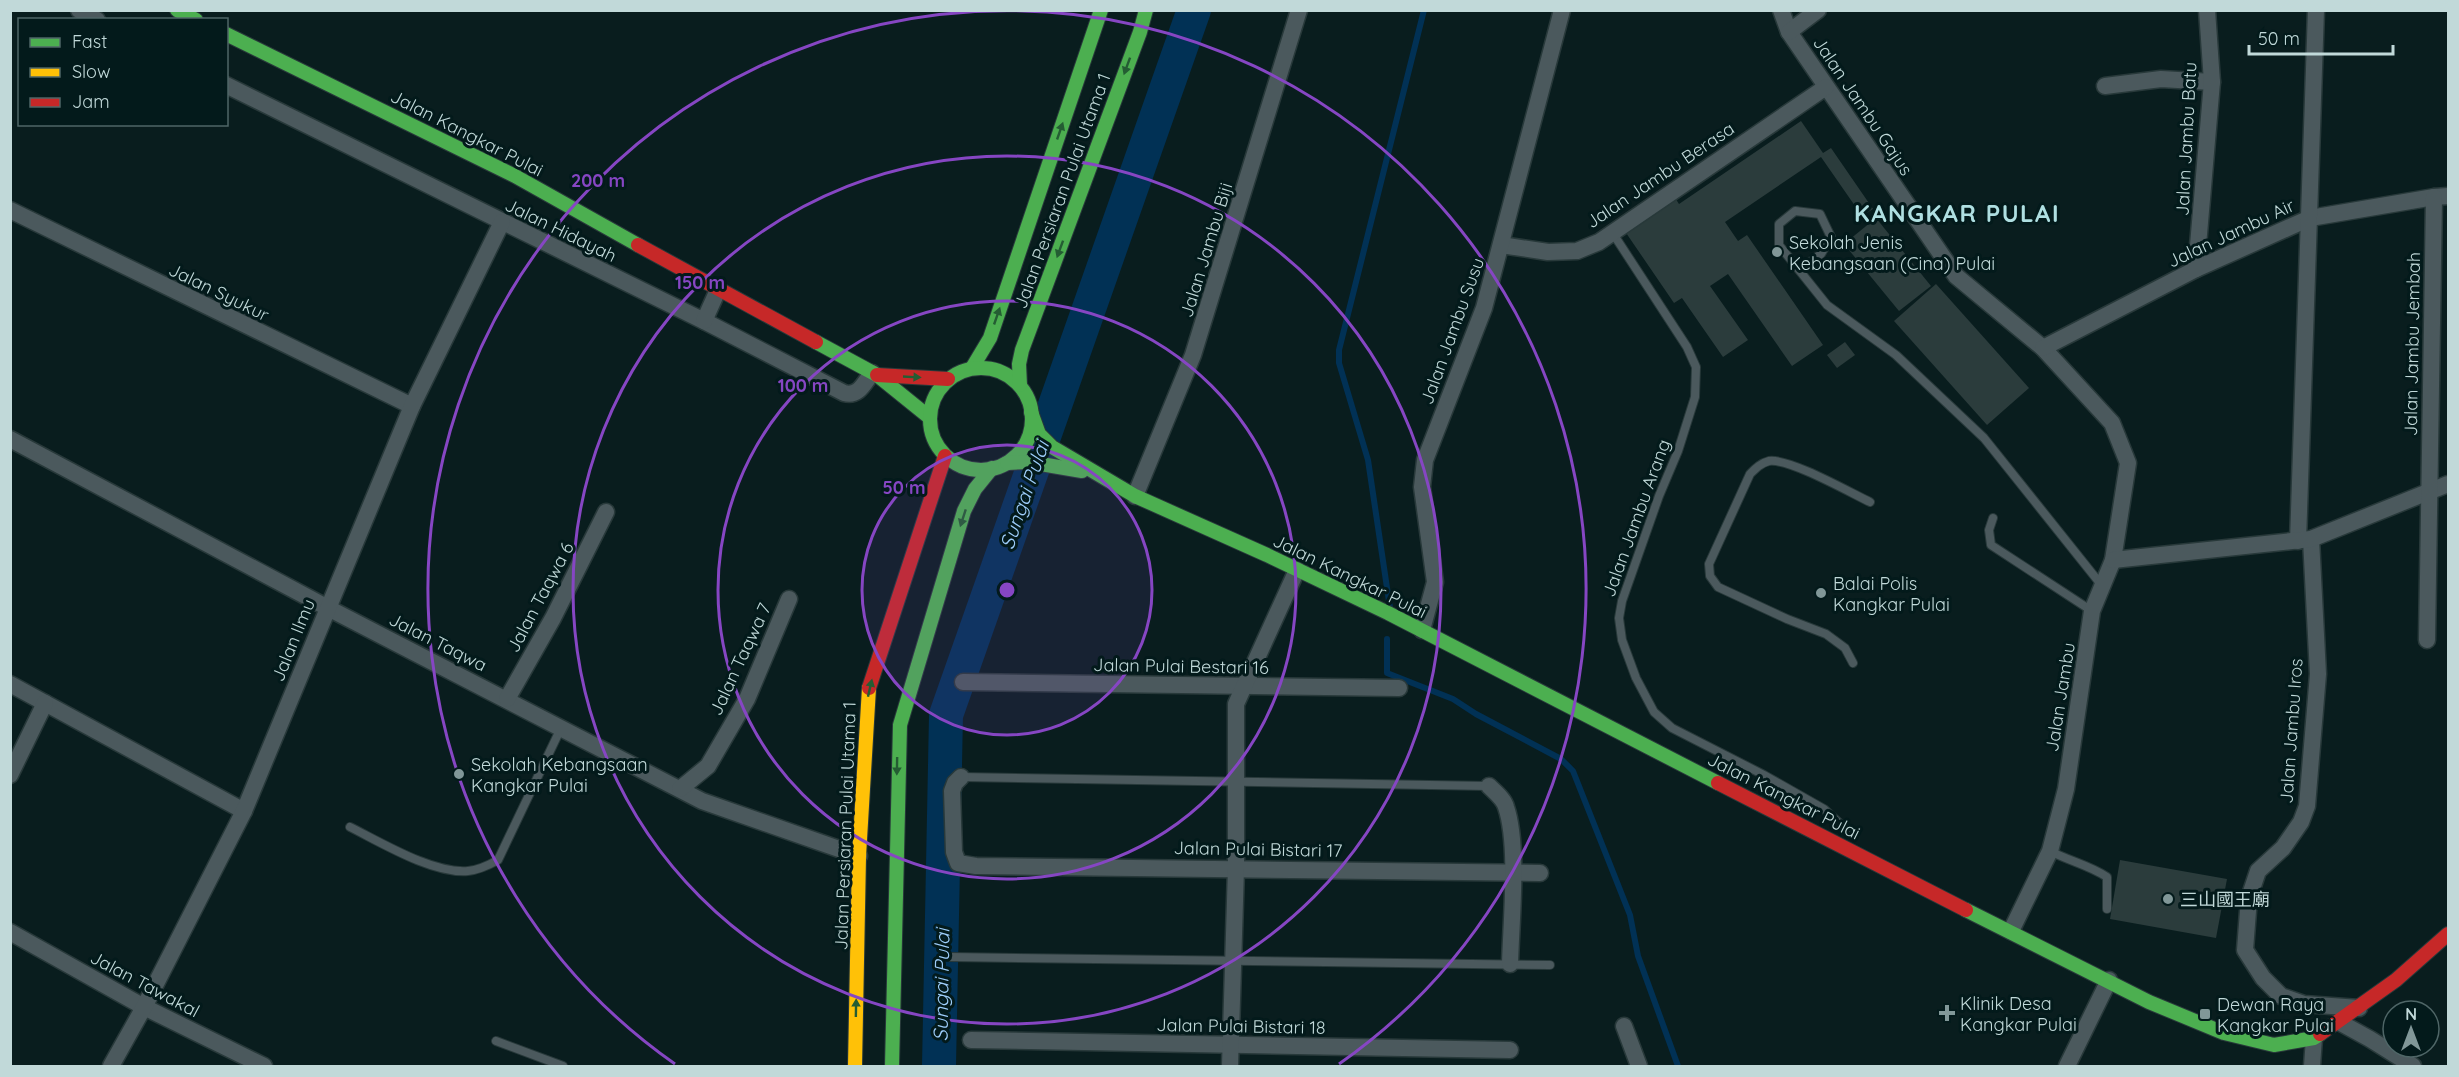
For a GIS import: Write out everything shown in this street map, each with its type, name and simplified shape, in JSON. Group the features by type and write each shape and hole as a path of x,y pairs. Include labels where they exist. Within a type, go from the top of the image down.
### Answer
{"main road":[{"path":"177,10 192,18"},
{"name":"Jalan Persiaran Pulai Utama 1","path":"972,368 990,338 1101,10"},
{"name":"Jalan Persiaran Pulai Utama 1","path":"1020,385 1019,364 1022,350 1140,32 1146,10"},
{"name":"Jalan Kangkar Pulai","path":"228,35 515,176 874,374 929,417"},
{"path":"972,368 998,370 1020,385 1029,402 1031,426 1027,441 1007,463 992,468 975,469 959,465 945,456 936,444 929,417 934,398 948,379 972,368"},
{"name":"Jalan Kangkar Pulai","path":"874,374 948,379"},
{"name":"Jalan Kangkar Pulai","path":"1031,412 1040,434 1052,447 1136,496 1422,630 2149,1002 2224,1033 2274,1046 2314,1038 2396,980 2448,934"},
{"name":"Jalan Persiaran Pulai Utama 1","path":"855,1066 859,856 868,690 945,456"},
{"name":"Jalan Kangkar Pulai","path":"1007,463 1029,462 1093,473"},
{"path":"892,1066 899,733 964,511 975,489 992,468"}],"street":[{"path":"79,10 93,18"},
{"name":"Jalan Jambu Biji","path":"1136,496 1193,355 1299,10"},
{"name":"Jalan Jambu Susu","path":"1422,630 1435,582 1422,487 1425,460 1484,308 1562,10"},
{"name":"Jalan Jambu Gajus","path":"1781,10 1789,32 1956,276 2043,348 2112,423 2128,463"},
{"path":"1789,32 1818,10"},
{"name":"Jalan Jambu Batu","path":"2196,269 2212,82 2207,10"},
{"path":"2310,218 2316,10"},
{"path":"2105,86 2161,79 2212,82"},
{"name":"Jalan Hidayah","path":"228,86 704,321 844,393 851,395 858,392 874,374"},
{"name":"Jalan Jambu Berasa","path":"1502,245 1548,252 1577,250 1599,242 1826,87"},
{"name":"Jalan Jambu Air","path":"2043,348 2196,269 2310,218 2441,196"},
{"name":"Jalan Jambu Jembah","path":"2427,640 2429,491 2441,196"},
{"name":"Jalan Syukur","path":"10,210 412,406"},
{"name":"Jalan Jambu Iros","path":"2310,218 2304,540 2318,674 2307,806 2301,822 2283,848 2258,871 2249,898 2245,950 2263,978 2281,996 2304,1004 2359,1008"},
{"name":"Jalan Ilmu","path":"111,1066 144,1007 244,811 412,406 502,222"},
{"path":"704,321 718,290"},
{"name":"Jalan Taqwa","path":"10,439 328,608 702,801 859,856"},
{"name":"Jalan Jambu","path":"2011,931 2050,851 2066,789 2092,611 2113,560 2128,463"},
{"path":"2113,560 2304,540 2448,484"},
{"name":"Jalan Taqwa 6","path":"507,699 553,618 606,512"},
{"path":"1230,1066 1231,959 1236,868 1236,704 1297,570"},
{"name":"Jalan Taqwa 7","path":"680,789 708,766 747,699 789,599"},
{"name":"Jalan Pulai Bestari 16","path":"963,682 1399,688"},
{"path":"10,684 244,811"},
{"path":"10,775 45,703"},
{"name":"Jalan Pulai Bistari 17","path":"961,777 952,790 954,852 958,863 976,866 1540,873"},
{"path":"1489,786 1506,804 1511,831 1510,964"},
{"name":"Jalan Tawakal","path":"10,932 144,1007 264,1066"},
{"path":"2067,1066 2109,980"},
{"path":"2339,1022 2413,1066"},
{"path":"1624,1026 1639,1066"},
{"path":"2312,1066 2314,1038"},
{"name":"Jalan Pulai Bistari 18","path":"971,1040 1510,1050"}],"lane":[{"path":"1799,270 1821,254 1831,237 1820,214 1795,211 1779,224 1779,245 1799,270 1827,305 1896,356 1984,438 2103,587"},
{"name":"Jalan Jambu Arang","path":"1612,232 1687,347 1696,367 1695,397 1682,440 1622,601 1619,618 1622,640 1636,678 1654,712 1672,728 1824,809 1848,831"},
{"path":"1853,663 1845,648 1826,634 1787,619 1718,587 1710,576 1709,564 1750,474 1762,463 1772,460 1789,464 1870,502"},
{"path":"1993,518 1989,530 1991,544 2092,611"},
{"path":"350,827 437,867 467,872 484,868 498,860 561,728"},
{"path":"961,777 1489,786"},
{"path":"2050,851 2074,864 2091,867 2107,877 2107,909"},
{"path":"950,957 1550,965"},
{"path":"496,1041 563,1066"}],"building":[{"path":"1801,121 1823,153 1831,148 1873,209 1862,216 1821,157 1725,222 1738,241 1747,235 1823,345 1792,366 1728,274 1710,286 1748,340 1723,357 1682,298 1674,303 1622,227 1672,193 1679,204"},
{"path":"1876,218 1931,286 1899,311 1844,244"},
{"path":"1936,284 2029,388 1987,425 1894,321"},
{"path":"1845,342 1855,355 1837,368 1827,355"},
{"name":"三山國王廟","path":"2120,860 2227,879 2216,938 2110,919"}],"waterway":[{"name":"Sungai Pulai","path":"939,1066 946,715 1194,10"},
{"path":"1390,608 1368,460 1339,363 1339,350 1424,10"},
{"path":"1387,639 1387,673 1453,699 1476,714 1561,759 1573,771 1630,915 1638,956 1678,1066"}],"traffic: fast":[{"path":"177,10 192,18"},
{"path":"972,368 990,338 1101,10"},
{"path":"1020,385 1019,364 1022,350 1140,32 1146,10"},
{"path":"228,35 515,176 638,245"},
{"path":"816,342 877,375 929,417"},
{"path":"981,368 1000,372 1017,383 1028,400 1032,419 1028,438 1017,455 1000,466 981,470 962,466 945,455 934,438 930,419 934,400 945,383 962,372 981,368"},
{"path":"1031,412 1039,434 1052,447 1135,496 1267,555 1388,613 1718,783"},
{"path":"1007,463 1029,462 1082,471"},
{"path":"892,1066 900,725 964,511 975,489 992,468"},
{"path":"1966,910 2149,1002 2224,1033 2274,1045 2314,1038 2320,1034"}],"traffic: slow":[{"path":"855,1066 859,856 869,688"}],"traffic: jam":[{"path":"638,245 816,342"},
{"path":"877,375 948,379"},
{"path":"869,688 945,456"},
{"path":"1718,783 1966,910"},
{"path":"2320,1034 2396,980 2448,934"}],"place":[{"name":"Sekolah Jenis Kebangsaan (Cina) Pulai","path":"1777,252"},
{"name":"Balai Polis Kangkar Pulai","path":"1821,593"},
{"name":"Sekolah Kebangsaan Kangkar Pulai","path":"459,774"},
{"name":"三山國王廟","path":"2168,899"},
{"name":"Klinik Desa Kangkar Pulai","path":"1947,1013"},
{"name":"Dewan Raya Kangkar Pulai","path":"2205,1014"}],"district":[{"name":"KANGKAR PULAI","path":"1957,213"}]}
